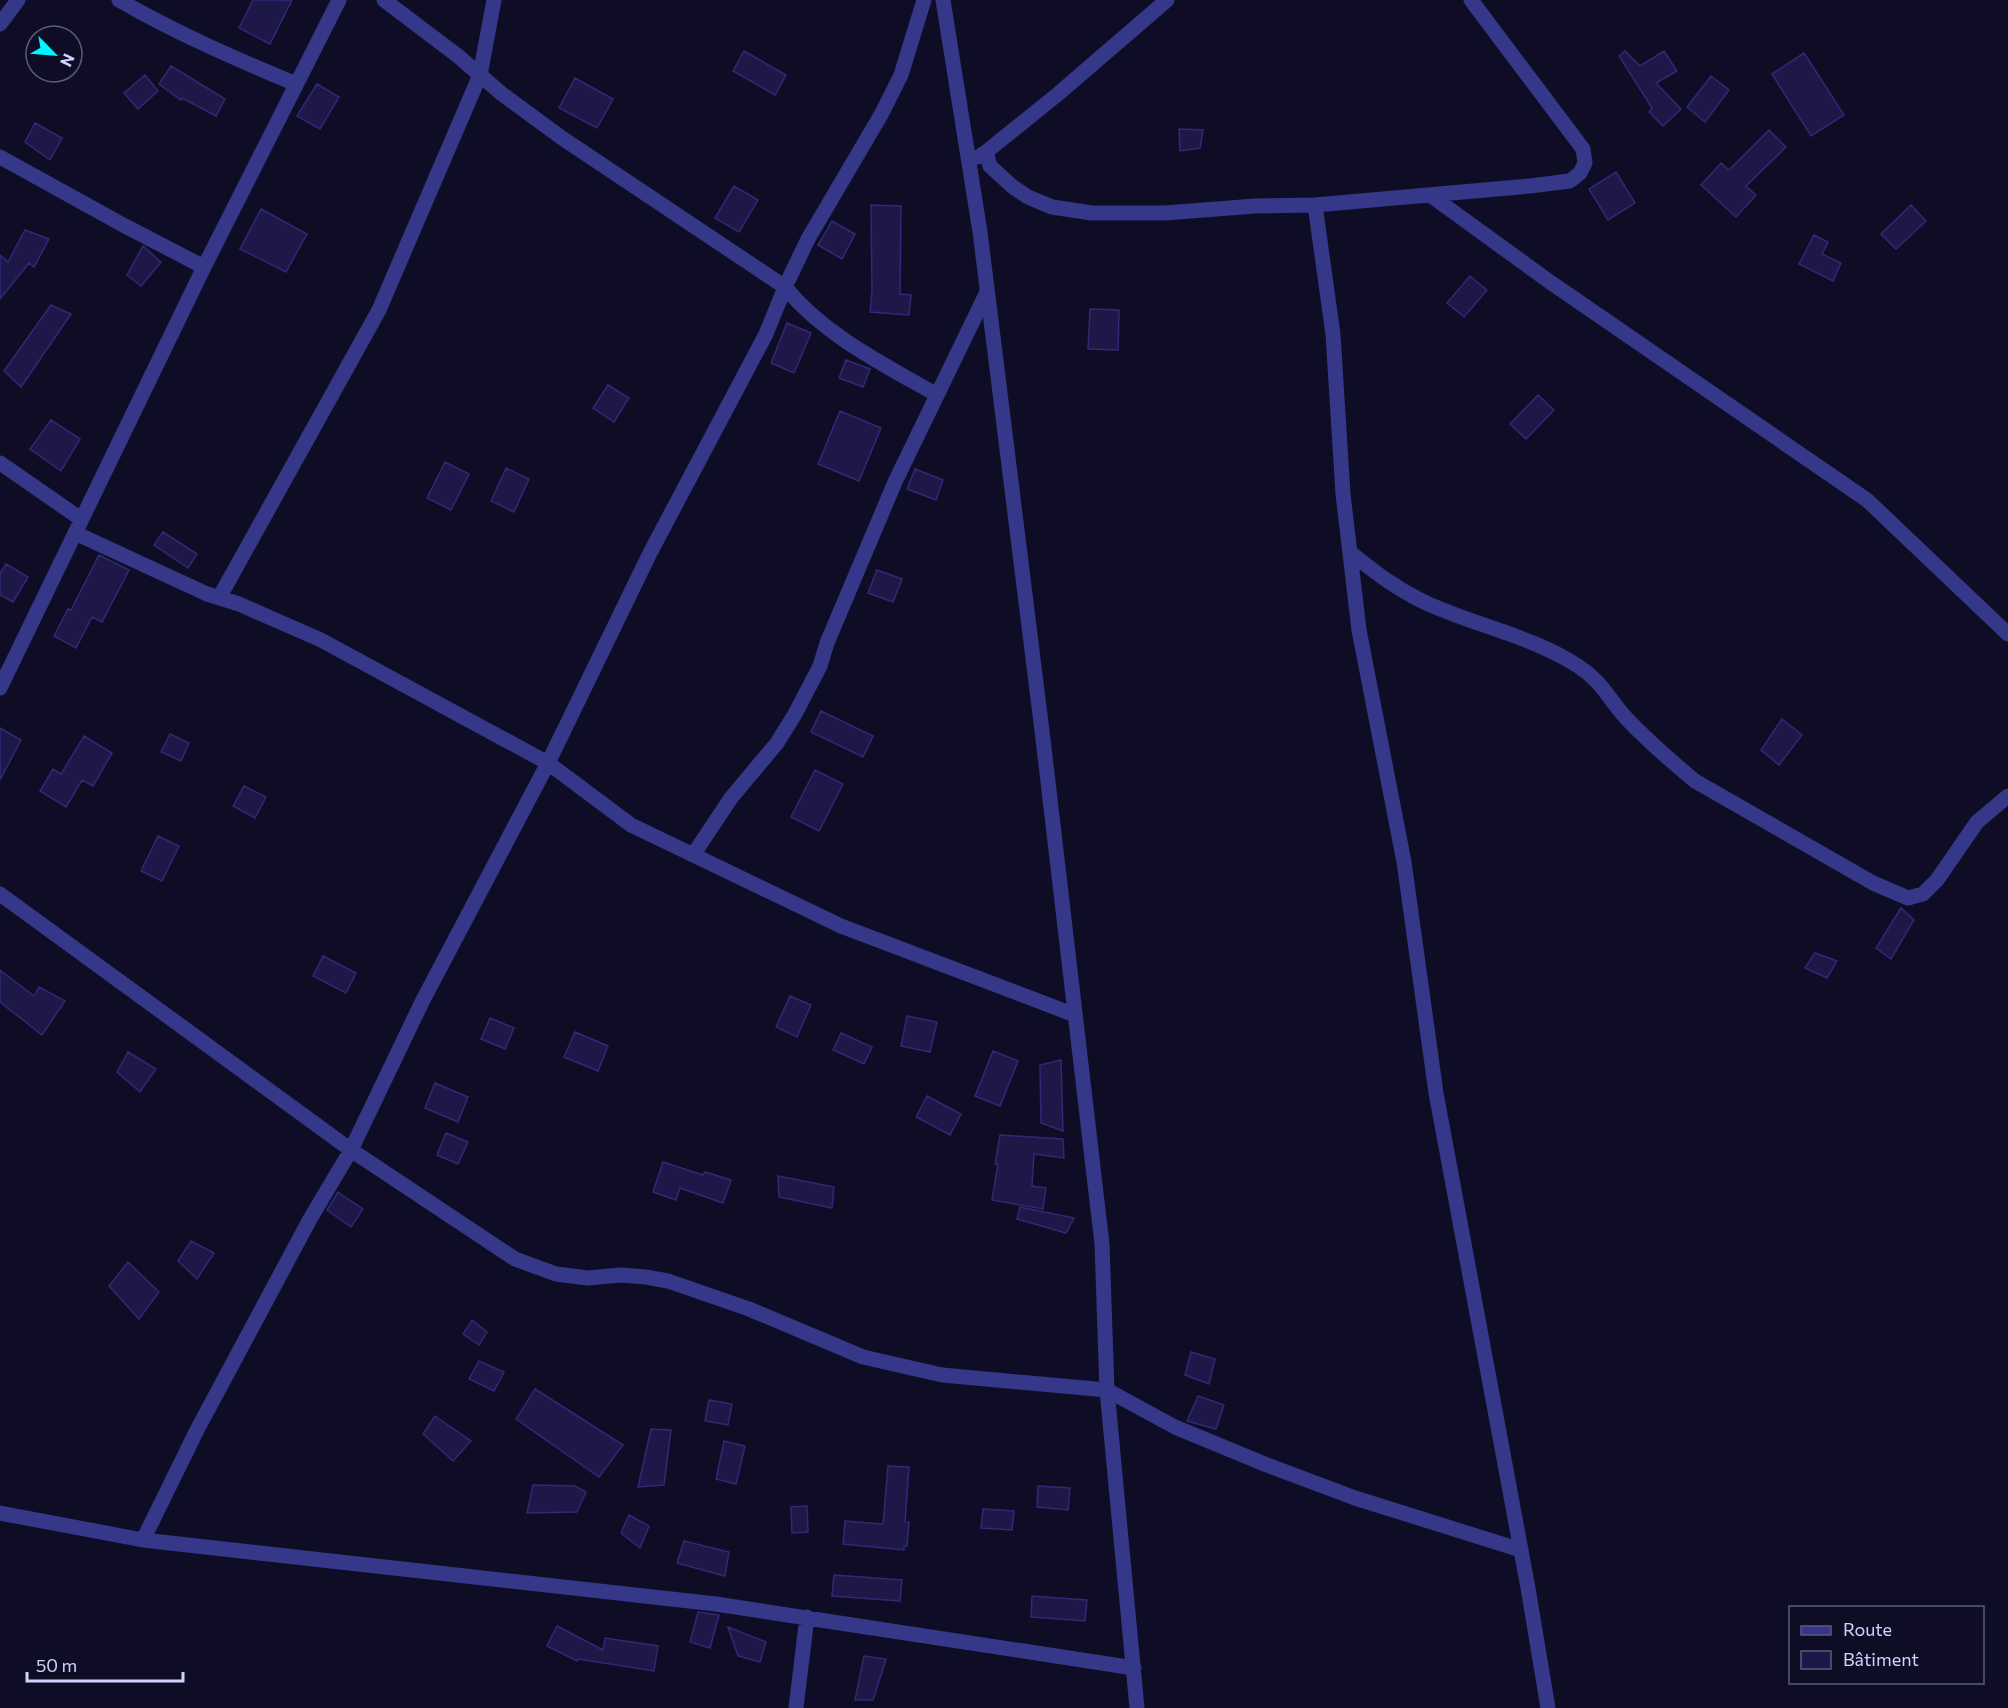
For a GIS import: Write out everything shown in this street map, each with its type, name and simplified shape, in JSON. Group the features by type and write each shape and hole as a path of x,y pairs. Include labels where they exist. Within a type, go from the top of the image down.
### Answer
{"street":[{"path":"0,24 18,0"},
{"path":"119,0 166,27 296,84"},
{"path":"0,688 204,267 339,0"},
{"path":"384,0 458,56 502,94 562,138 785,287 800,306 822,325 937,395"},
{"path":"219,598 378,310 480,75 494,0"},
{"path":"143,1540 225,1377 310,1219 351,1150 422,1002 548,763 650,553 766,334 808,239 882,113 901,75 924,0"},
{"path":"943,0 970,161 987,292 1102,1244 1107,1390 1137,1708"},
{"path":"970,161 986,153 1167,0"},
{"path":"986,153 990,166 1028,197 1052,207 1092,213 1165,213 1255,206 1315,205 1570,181 1581,173 1585,163 1583,149 1471,0"},
{"path":"0,157 204,267"},
{"path":"1430,195 1550,282 1867,500 2008,634"},
{"path":"1315,205 1333,334 1343,494 1359,630 1404,862 1436,1092 1548,1708"},
{"path":"693,855 731,798 777,743 795,714 820,666 827,643 895,482 987,292"},
{"path":"0,463 78,526 207,594 239,604 321,640 548,763 631,825 841,926 1075,1015"},
{"path":"1350,552 1386,582 1423,602 1544,648 1577,665 1596,679 1626,718 1695,781 1873,883 1908,898 1923,894 1937,880 1977,822 2008,796"},
{"path":"0,894 351,1150 515,1259 556,1274 588,1278 621,1275 668,1281 749,1309 863,1357 942,1375 1107,1390 1175,1427 1267,1466 1355,1498 1521,1550"},
{"path":"0,1513 143,1540 716,1604 1134,1668"},
{"path":"796,1708 807,1617"}],"building":[{"path":"253,0 292,0 270,44 239,28"},
{"path":"744,51 786,75 775,95 733,71"},
{"path":"1625,51 1640,66 1664,51 1677,71 1656,83 1681,109 1663,126 1649,112 1652,108 1619,56"},
{"path":"1804,53 1844,115 1811,136 1772,74"},
{"path":"171,66 225,99 216,116 182,98 181,100 159,84"},
{"path":"145,75 158,91 138,109 124,93"},
{"path":"1711,76 1729,90 1705,122 1687,107"},
{"path":"575,78 613,99 597,128 559,108"},
{"path":"317,84 339,97 320,129 297,116"},
{"path":"35,123 62,138 50,160 25,142"},
{"path":"1179,129 1203,130 1200,148 1180,151"},
{"path":"1769,130 1786,147 1746,186 1756,195 1736,217 1701,185 1721,163 1729,170"},
{"path":"1616,172 1635,203 1608,220 1589,189"},
{"path":"734,186 758,200 739,232 715,218"},
{"path":"871,205 901,206 900,294 911,295 909,315 870,312 872,291"},
{"path":"1911,205 1926,221 1896,249 1881,234"},
{"path":"261,209 307,234 286,272 240,249"},
{"path":"832,221 855,234 842,259 818,245"},
{"path":"25,230 49,239 34,267 29,263 0,299 0,255 8,262"},
{"path":"1814,235 1828,242 1822,254 1841,263 1833,281 1799,264"},
{"path":"143,246 161,262 141,286 127,275"},
{"path":"1470,276 1487,290 1464,317 1447,303"},
{"path":"51,305 71,314 21,387 4,371"},
{"path":"1090,309 1119,310 1118,350 1088,349"},
{"path":"787,323 811,333 794,373 771,363"},
{"path":"846,360 870,369 863,387 839,378"},
{"path":"608,385 629,398 614,422 593,408"},
{"path":"1538,395 1554,410 1526,439 1510,424"},
{"path":"840,411 881,428 859,481 818,464"},
{"path":"51,420 80,439 61,471 30,449"},
{"path":"445,462 469,474 451,510 427,498"},
{"path":"506,468 529,479 514,512 491,501"},
{"path":"915,469 943,480 936,500 907,489"},
{"path":"163,532 197,554 188,568 154,545"},
{"path":"99,555 129,570 102,622 92,617 76,648 54,636 68,609 71,610"},
{"path":"6,564 28,577 13,602 0,595 0,573"},
{"path":"877,570 902,579 893,602 868,593"},
{"path":"821,711 873,736 863,757 811,732"},
{"path":"1782,719 1802,735 1779,765 1761,750"},
{"path":"0,728 21,740 0,780"},
{"path":"170,734 189,743 181,761 161,752"},
{"path":"84,736 112,753 93,786 82,780 66,807 40,791 53,769 61,774"},
{"path":"815,770 843,784 819,831 791,817"},
{"path":"244,786 266,797 255,818 233,806"},
{"path":"158,836 179,846 162,881 141,871"},
{"path":"1901,908 1914,920 1891,959 1876,948"},
{"path":"1815,953 1837,961 1827,978 1805,968"},
{"path":"323,956 356,973 346,993 313,976"},
{"path":"0,970 34,996 39,987 65,1001 42,1035 0,1002"},
{"path":"790,996 811,1005 797,1037 776,1027"},
{"path":"907,1016 937,1022 930,1052 901,1046"},
{"path":"490,1018 514,1028 505,1049 481,1039"},
{"path":"575,1032 608,1046 598,1071 564,1057"},
{"path":"841,1033 872,1047 864,1064 833,1050"},
{"path":"993,1051 1018,1061 1000,1106 975,1096"},
{"path":"128,1052 156,1069 140,1092 117,1072"},
{"path":"1061,1060 1063,1131 1041,1123 1040,1065"},
{"path":"435,1083 468,1097 458,1122 425,1108"},
{"path":"927,1096 961,1114 950,1135 916,1117"},
{"path":"446,1133 468,1142 458,1164 437,1155"},
{"path":"1000,1135 1063,1139 1064,1158 1034,1154 1032,1186 1046,1188 1043,1209 992,1200"},
{"path":"663,1162 703,1175 705,1172 731,1180 723,1203 680,1188 676,1200 653,1192"},
{"path":"778,1176 834,1187 832,1208 779,1197"},
{"path":"338,1192 363,1209 351,1227 327,1210"},
{"path":"1020,1207 1074,1218 1066,1233 1017,1219"},
{"path":"191,1241 214,1253 197,1279 178,1261"},
{"path":"128,1262 159,1292 139,1319 109,1286"},
{"path":"472,1320 487,1332 479,1345 463,1334"},
{"path":"1191,1352 1215,1359 1209,1384 1185,1375"},
{"path":"479,1361 504,1372 494,1391 469,1379"},
{"path":"535,1389 623,1445 599,1477 516,1419"},
{"path":"1198,1396 1224,1405 1216,1429 1187,1421"},
{"path":"709,1400 732,1404 728,1425 705,1421"},
{"path":"435,1416 471,1441 453,1461 423,1434"},
{"path":"651,1429 671,1430 664,1485 638,1487"},
{"path":"724,1441 745,1446 736,1484 716,1479"},
{"path":"888,1466 909,1467 905,1522 909,1522 907,1546 904,1546 904,1550 843,1544 845,1521 883,1524"},
{"path":"533,1485 575,1486 586,1492 577,1512 527,1513"},
{"path":"1038,1486 1070,1488 1068,1510 1037,1507"},
{"path":"807,1506 808,1532 792,1533 791,1507"},
{"path":"983,1509 1014,1511 1012,1530 981,1528"},
{"path":"629,1515 649,1526 640,1548 621,1533"},
{"path":"684,1541 729,1552 725,1576 677,1563"},
{"path":"834,1575 902,1580 900,1601 832,1596"},
{"path":"1032,1596 1087,1600 1085,1621 1031,1617"},
{"path":"698,1612 719,1615 710,1648 690,1642"},
{"path":"557,1626 603,1650 605,1638 658,1646 654,1671 578,1659 577,1661 547,1646"},
{"path":"728,1627 766,1642 760,1662 738,1656"},
{"path":"864,1656 886,1659 873,1700 855,1700"}]}
